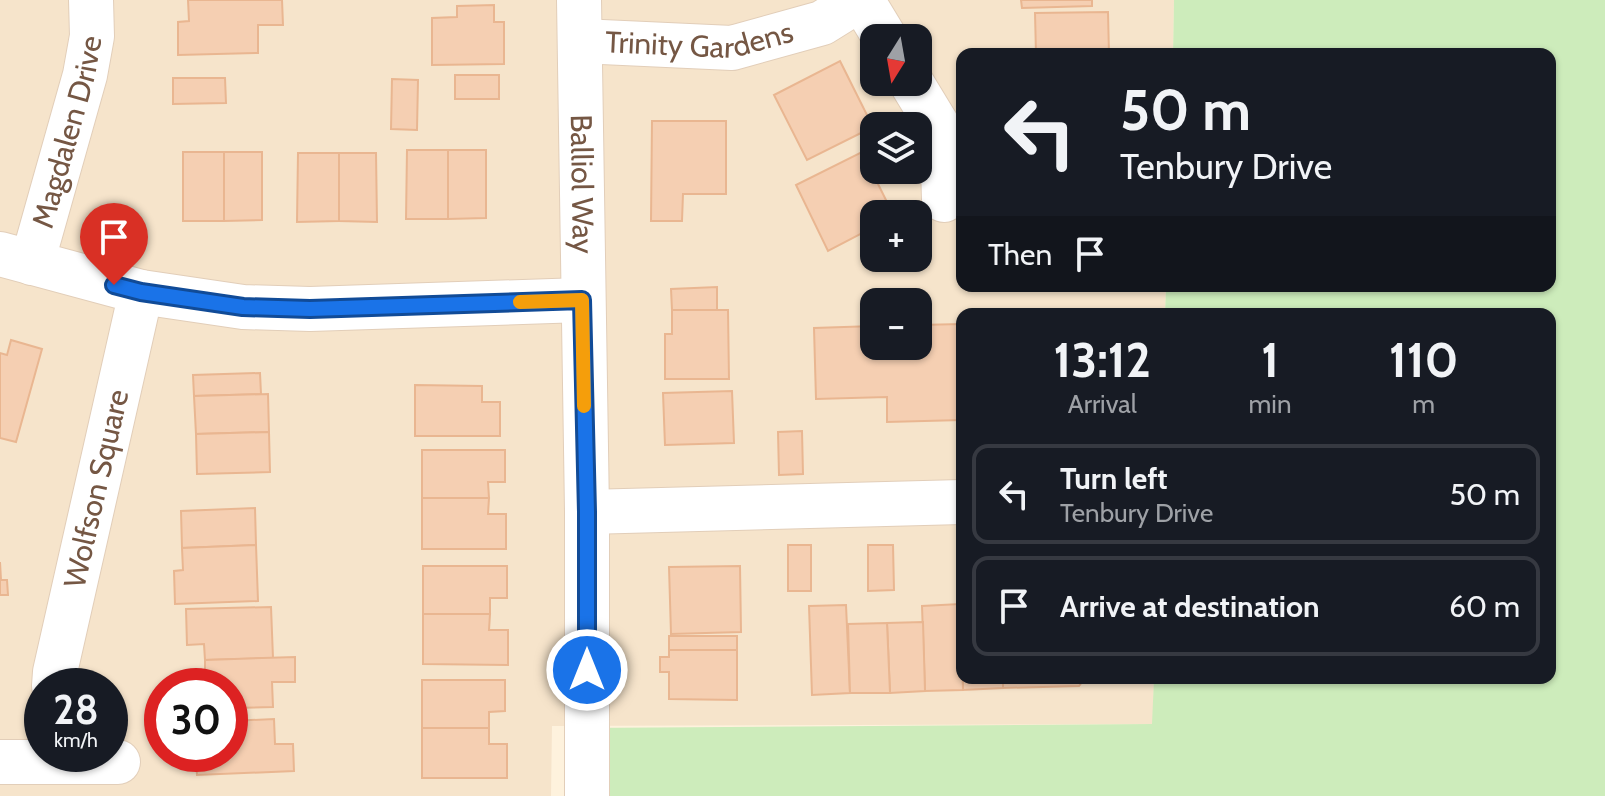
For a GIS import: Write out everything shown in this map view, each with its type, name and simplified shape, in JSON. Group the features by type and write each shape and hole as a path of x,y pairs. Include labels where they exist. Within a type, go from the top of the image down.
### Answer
{"street":[{"name":"Magdalen Drive","path":"16,258 85,75 92,36 91,0"},
{"name":"Trinity Gardens","path":"580,21 732,48 822,23 861,0 876,24"},
{"name":"Balliol Way","path":"580,21 587,512 587,796"},
{"path":"920,96 942,133 944,200"},
{"path":"16,258 141,292 243,307 310,309 582,300"},
{"name":"Wolfson Square","path":"56,668 141,292"},
{"path":"587,512 956,502"},
{"path":"0,762 24,760"}],"shaded area":[{"path":"0,0 1174,0 1173,48 956,48 956,292 1166,292 1165,308 956,308 956,684 1154,684 1153,724 552,726 551,796 0,796"}],"green space":[{"path":"1174,0 1605,0 1605,796 584,796 582,728 1152,724 1154,684 1556,684 1556,308 1165,308 1166,292 1556,292 1556,48 1173,48"}],"building":[{"path":"188,0 282,0 283,25 258,25 258,53 178,55 178,22 189,21"},
{"path":"1021,0 1092,0 1092,6 1022,8"},
{"path":"494,5 494,22 504,22 504,64 432,65 432,18 457,17 457,6"},
{"path":"1108,12 1109,48 1036,48 1035,13"},
{"path":"840,61 866,112 860,112 860,134 807,160 774,95"},
{"path":"455,75 499,75 499,99 455,99"},
{"path":"173,78 225,78 226,103 173,104"},
{"path":"392,79 418,80 417,130 391,129"},
{"path":"652,121 726,121 726,194 683,194 682,221 651,221"},
{"path":"407,150 448,150 448,219 406,219"},
{"path":"448,150 486,150 486,218 448,219"},
{"path":"183,152 224,152 224,221 183,221"},
{"path":"224,152 262,152 262,220 224,221"},
{"path":"298,153 339,153 339,221 297,222"},
{"path":"339,153 376,153 377,222 339,221"},
{"path":"860,153 860,184 878,184 886,200 860,200 860,234 828,251 796,185"},
{"path":"717,287 717,310 672,310 671,289"},
{"path":"672,310 728,310 729,379 665,379 665,334 672,334"},
{"path":"956,324 956,420 887,422 887,397 816,399 814,328 860,326 860,360 932,360 932,325"},
{"path":"11,340 42,349 16,442 0,438 0,353 7,355"},
{"path":"260,373 261,394 194,396 193,375"},
{"path":"415,385 482,386 482,402 500,402 500,436 415,436"},
{"path":"732,391 734,443 665,445 663,393"},
{"path":"268,394 269,432 196,434 194,396"},
{"path":"802,431 803,474 779,475 778,432"},
{"path":"269,432 270,472 197,474 196,434"},
{"path":"422,450 505,450 505,482 488,482 489,498 422,498"},
{"path":"422,498 489,498 488,514 506,514 506,549 422,549"},
{"path":"255,508 256,545 182,548 181,511"},
{"path":"256,545 258,601 175,604 174,571 183,570 182,548"},
{"path":"788,545 811,545 811,591 788,591"},
{"path":"868,545 893,545 894,590 868,591"},
{"path":"0,562 1,580 7,580 8,595 0,595"},
{"path":"423,566 507,566 507,598 490,598 490,614 423,614"},
{"path":"740,566 741,632 671,634 669,567"},
{"path":"956,604 956,684 963,684 963,690 925,691 922,606"},
{"path":"846,605 850,693 812,695 809,606"},
{"path":"271,607 273,658 205,660 204,644 187,645 186,609"},
{"path":"423,614 490,614 489,630 508,630 508,665 423,664"},
{"path":"923,622 925,691 890,693 887,623"},
{"path":"887,623 890,693 850,693 848,624"},
{"path":"669,636 737,636 737,650 669,650"},
{"path":"669,650 737,650 737,700 669,699 669,672 660,672 660,657 669,657"},
{"path":"295,657 295,682 272,682 273,707 248,708 248,668 205,668 205,660"},
{"path":"422,680 505,680 505,711 489,712 489,728 422,728"},
{"path":"963,684 1003,684 1003,688 963,690"},
{"path":"1003,684 1080,684 1079,686 1003,688"},
{"path":"274,719 275,744 293,744 294,771 197,775 197,772 248,772 248,720"},
{"path":"422,728 489,728 489,744 507,744 507,778 422,778"}],"slow traffic":[{"path":"520,302 582,300 584,406"}],"route":[{"path":"114,285 243,307 310,309 582,300 587,670"}]}
